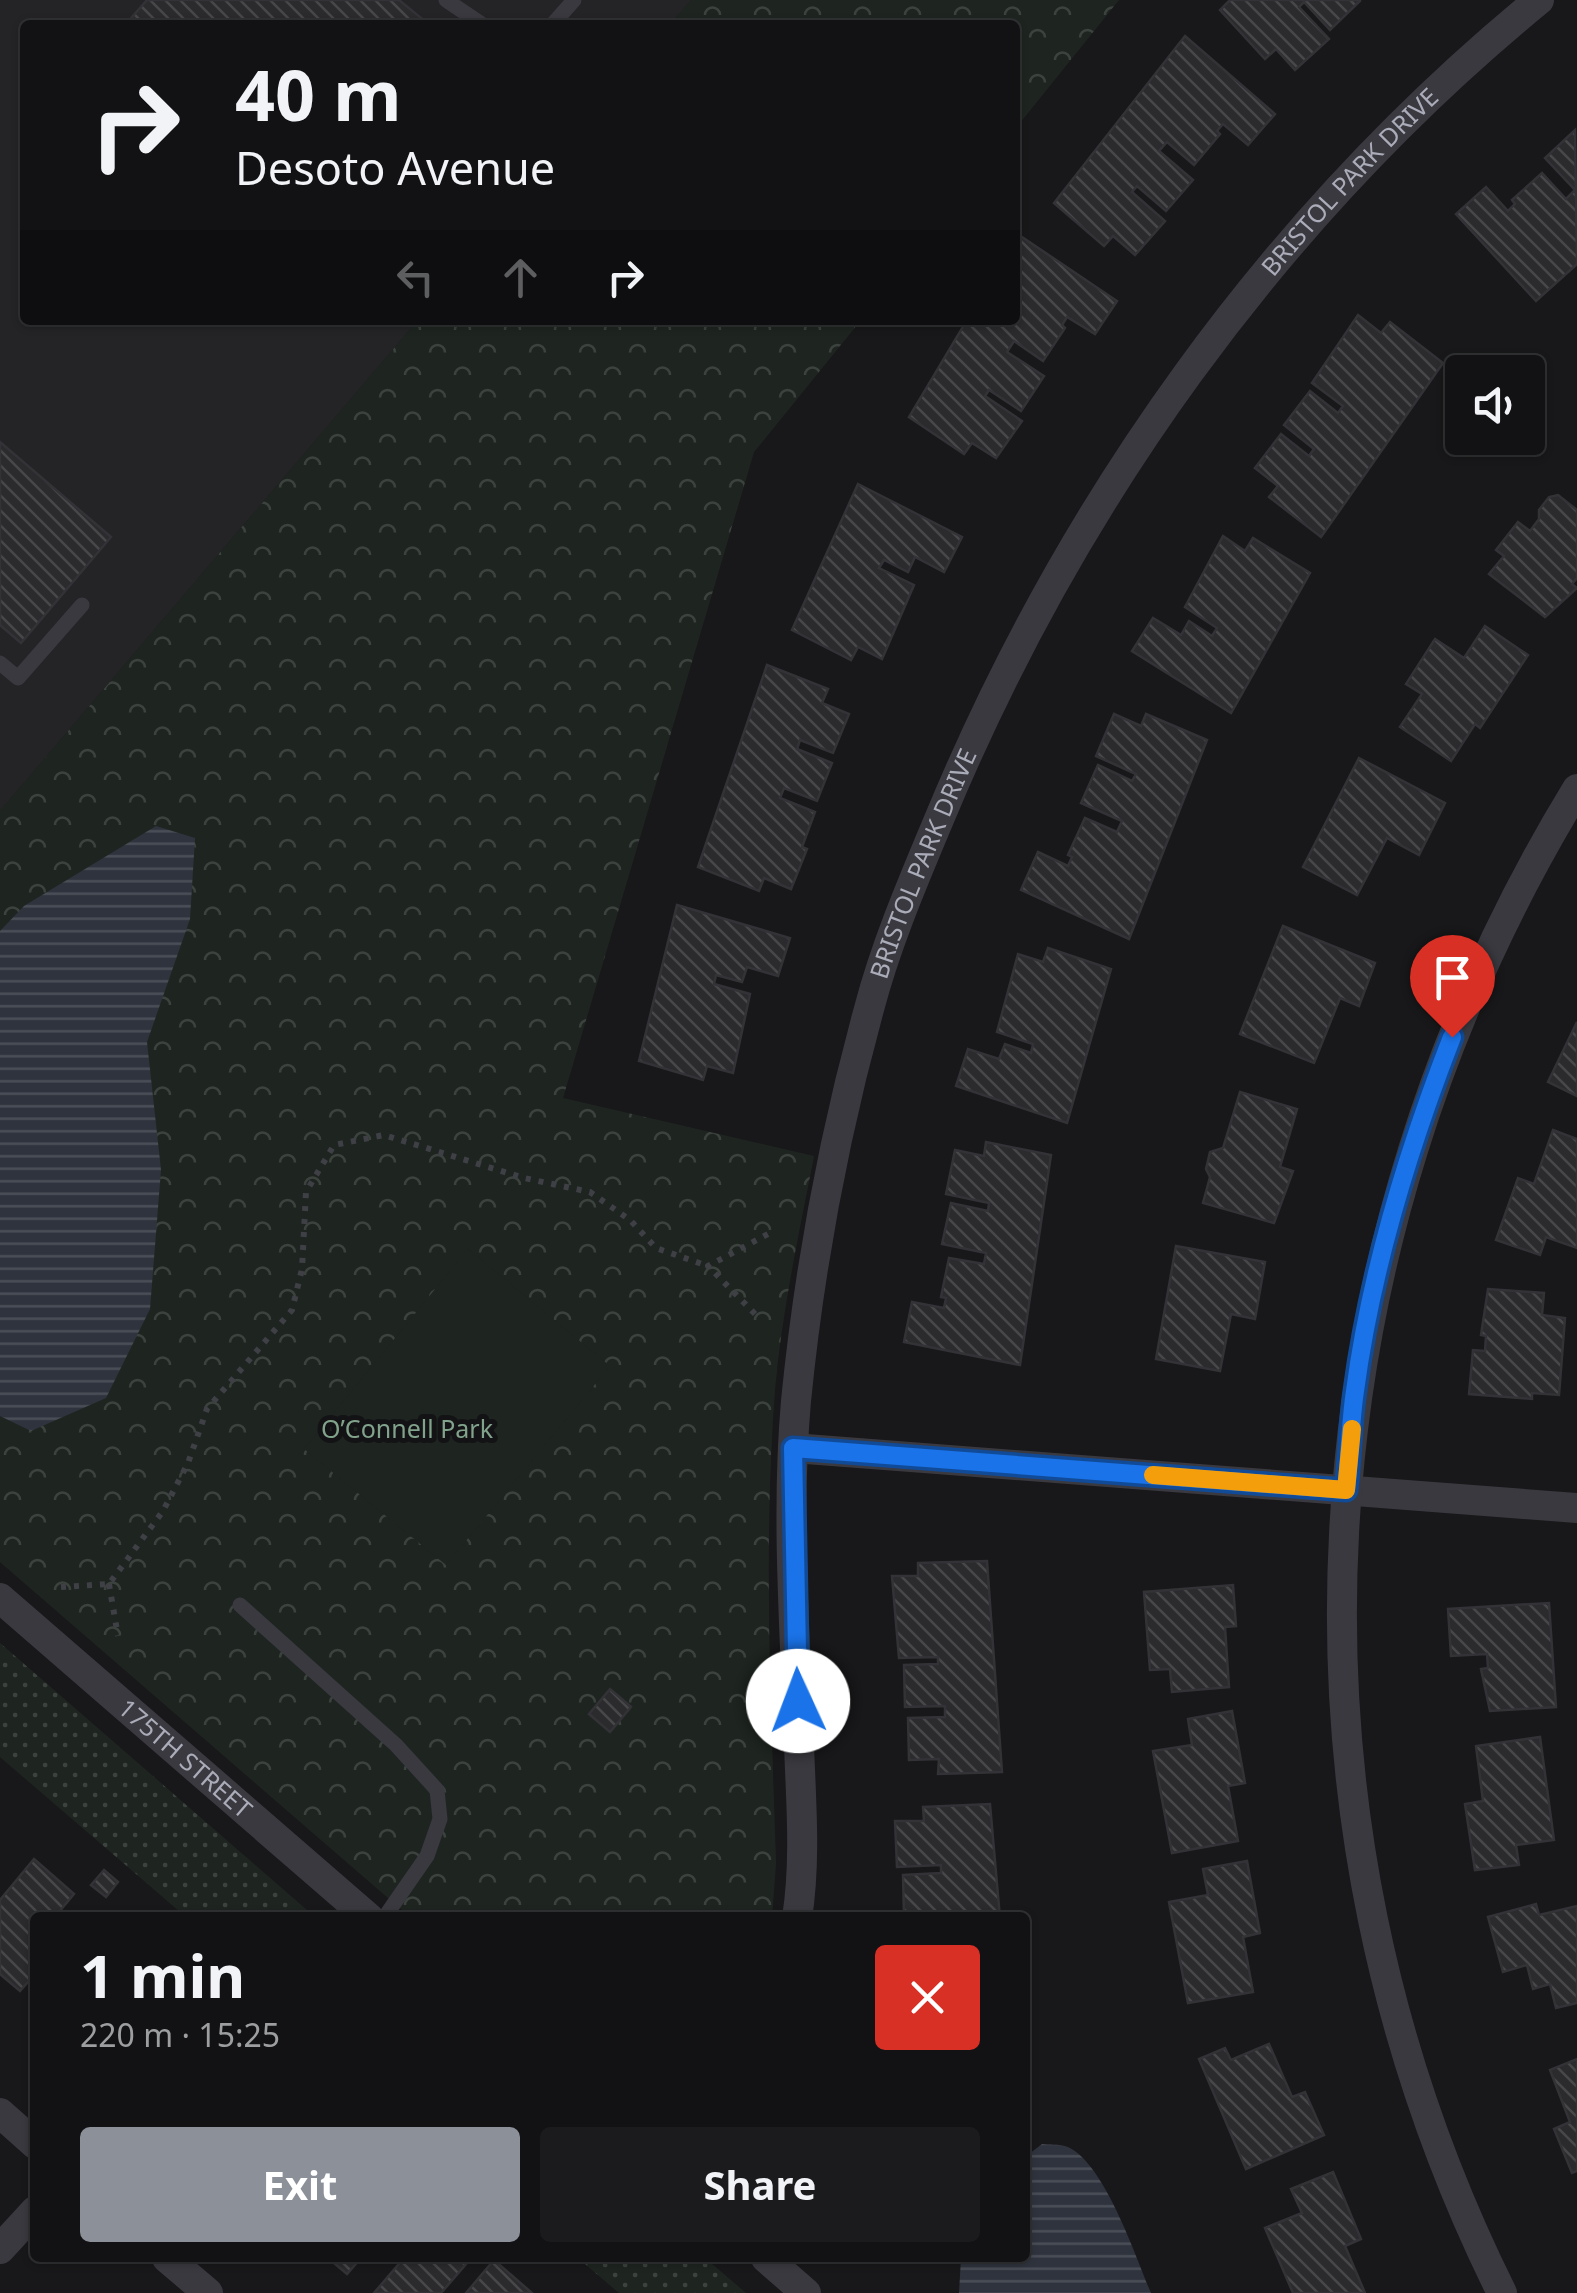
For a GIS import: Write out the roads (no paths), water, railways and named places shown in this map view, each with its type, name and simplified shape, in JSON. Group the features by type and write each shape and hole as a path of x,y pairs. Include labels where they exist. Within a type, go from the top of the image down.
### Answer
{"street":[{"name":"BRISTOL PARK DRIVE","path":"798,1912 802,1812 793,1448 829,1178 870,1004 934,832 1015,654 1098,507 1208,344 1380,148 1539,0"},
{"path":"1502,2293 1432,2136 1373,1912 1353,1784 1340,1646 1346,1490 1354,1394 1370,1306 1426,1103 1464,1004 1508,911 1577,789"},
{"path":"793,1448 1577,1508"},
{"name":"175TH STREET","path":"0,1598 362,1912"},
{"path":"0,2113 30,2140"},
{"path":"0,2250 30,2216"},
{"path":"172,2262 208,2293"},
{"path":"771,2262 806,2293"}],"lane":[{"path":"446,0 476,20"},
{"path":"556,20 574,0"},
{"path":"0,662 18,678 82,605"},
{"path":"240,1605 396,1746 437,1790 440,1819 427,1856 388,1912"}],"park label":[{"name":"O’Connell Park","path":"407,1429"}]}
